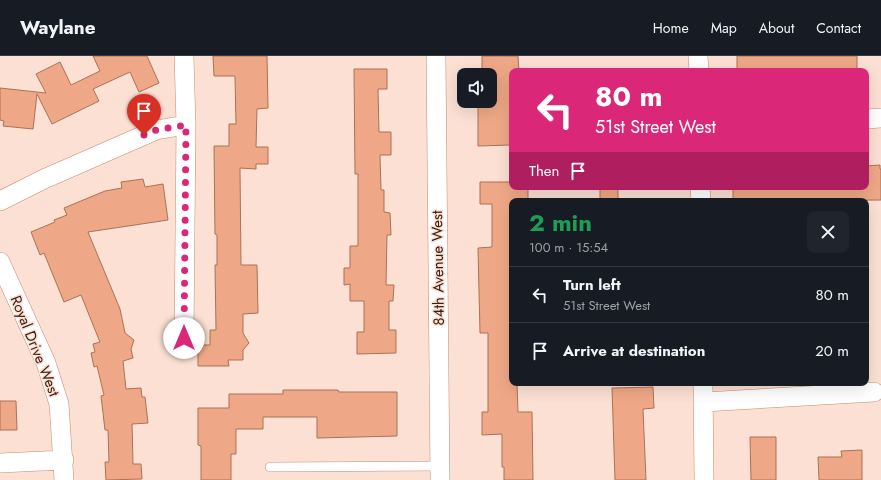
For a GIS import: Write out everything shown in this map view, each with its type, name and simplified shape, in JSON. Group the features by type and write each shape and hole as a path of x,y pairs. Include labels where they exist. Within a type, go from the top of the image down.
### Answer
{"street":[{"path":"184,56 186,125 184,338"},
{"name":"84th Avenue West","path":"436,56 440,473"},
{"path":"698,56 699,68"},
{"path":"869,119 881,118"},
{"path":"0,201 44,179 150,132 186,125"},
{"name":"Royal Drive West","path":"0,262 46,363 59,404 64,460 64,480"},
{"path":"703,386 704,480"},
{"path":"704,402 874,392"},
{"path":"0,463 64,460"}],"lane":[{"path":"270,467 440,473"}],"building":[{"path":"93,56 147,56 159,83 139,92 130,72 93,89 99,101 52,124 37,94 33,129 3,126 4,121 0,120 0,88 46,93 36,74 60,62 71,85 100,71"},
{"path":"213,56 267,56 268,108 257,109 256,147 268,147 268,164 256,164 256,169 240,168 241,265 257,265 258,313 243,314 243,333 249,343 243,350 243,360 228,360 229,366 198,366 198,345 210,345 210,330 216,330 215,265 217,265 217,235 215,234 214,146 229,146 229,124 236,124 235,76 214,76"},
{"path":"482,56 518,56 519,68 509,68 509,145 478,146 478,108 497,108 497,68 482,68"},
{"path":"737,56 857,56 857,68 737,68"},
{"path":"354,69 387,69 387,89 378,89 379,132 391,132 391,155 380,155 381,190 384,190 384,212 390,213 391,235 387,235 386,285 394,285 393,301 389,301 389,330 396,330 396,353 357,354 357,332 364,332 364,301 350,301 350,284 344,285 344,268 350,268 350,246 358,246 358,174 355,174"},
{"path":"880,165 881,200 869,200 869,198 733,198 733,190 869,190 869,166"},
{"path":"143,179 145,187 163,184 168,220 88,232 120,309 125,333 134,340 131,349 133,358 123,361 126,389 141,388 142,397 145,397 148,423 132,424 133,464 141,464 142,479 106,480 105,462 109,462 108,430 105,430 101,396 104,395 97,366 94,367 91,353 95,352 93,344 100,342 81,295 64,302 44,253 40,255 31,232 55,222 54,220 67,215 64,208 105,191 122,188 121,182"},
{"path":"480,182 509,182 509,190 528,190 528,198 509,198 509,386 517,386 518,412 532,412 533,480 504,480 504,467 502,467 502,434 482,435 482,412 488,412 488,333 480,333 478,248 492,247 492,204 480,204"},
{"path":"600,190 618,190 618,198 600,198"},
{"path":"653,387 654,408 643,409 646,480 615,480 612,388"},
{"path":"283,390 397,392 397,436 317,438 317,417 263,417 263,429 236,429 236,454 231,454 231,480 201,480 201,446 198,445 198,408 229,408 229,394 283,394"},
{"path":"0,401 16,401 17,430 0,430"},
{"path":"750,437 776,437 776,480 751,480"},
{"path":"862,450 862,480 819,480 818,457 842,457 841,451"}],"route":[{"path":"144,135 156,130 186,125 184,338"}]}
